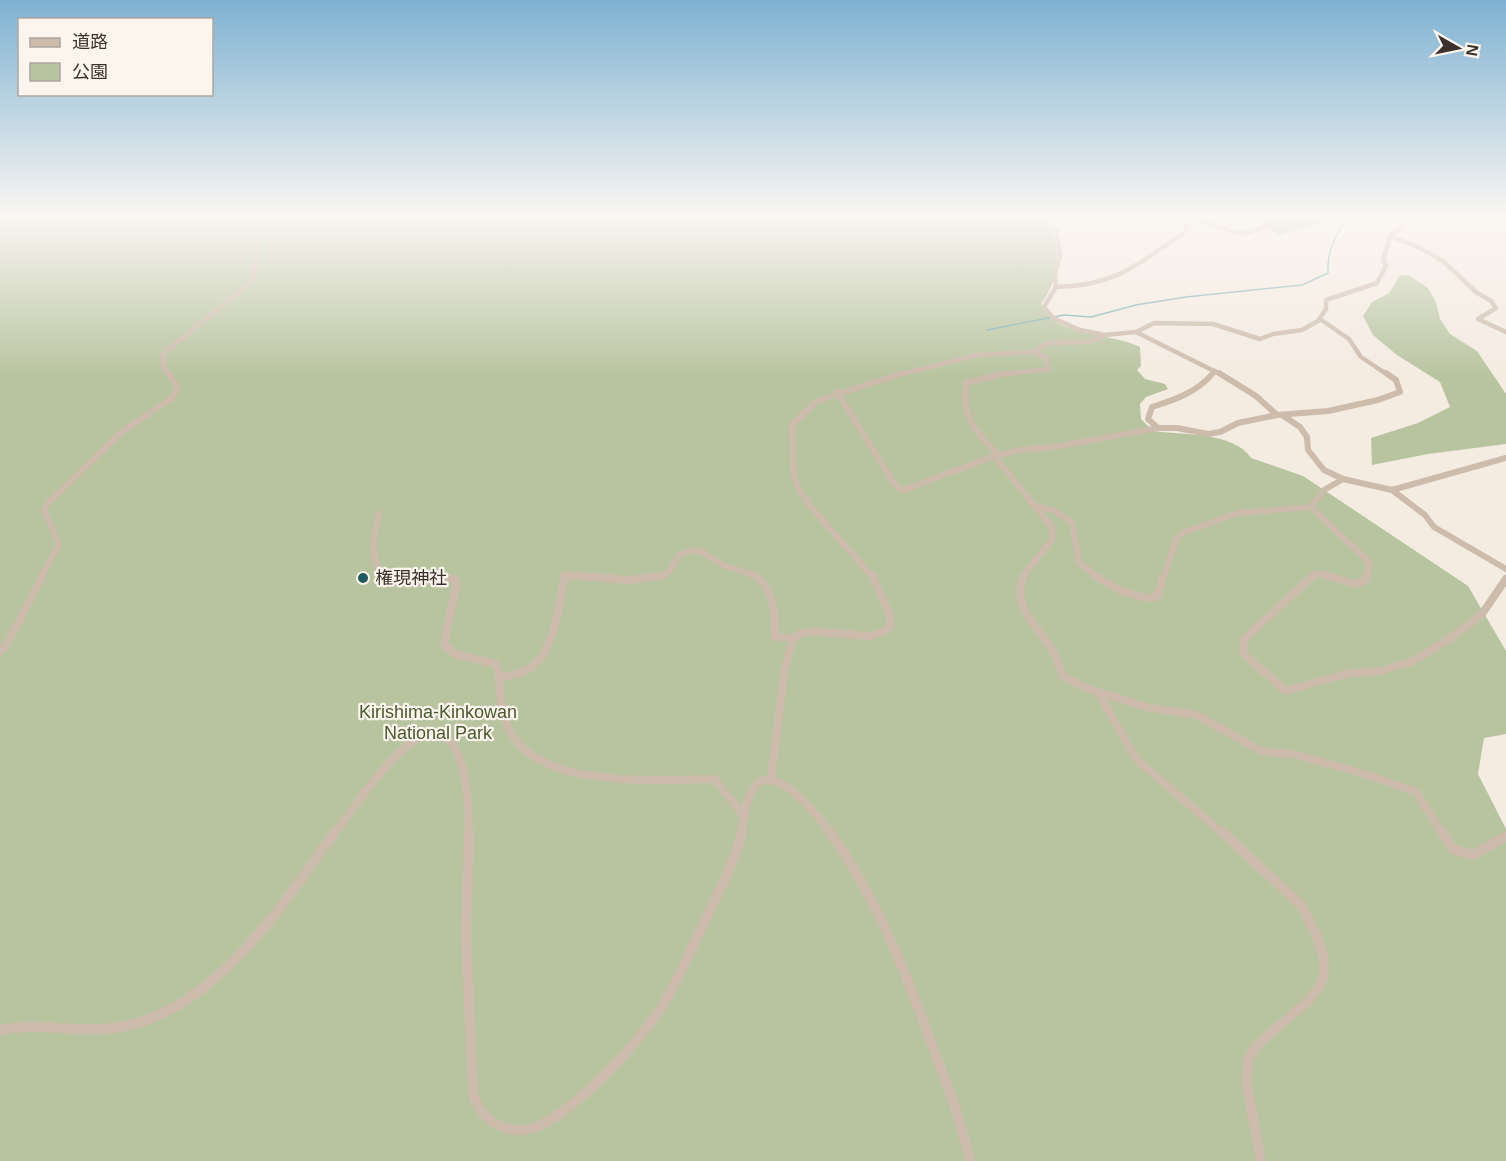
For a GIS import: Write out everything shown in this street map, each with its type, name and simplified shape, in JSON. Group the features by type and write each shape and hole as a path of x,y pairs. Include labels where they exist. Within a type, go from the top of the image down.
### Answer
{"street":[{"path":"0,652 8,642 59,544 44,510 49,502 109,444 172,398 178,387 164,368 163,354 252,281 254,270"},
{"path":"1056,270 1056,287 1044,307 1047,314 1080,331 1107,335"},
{"path":"1056,287 1097,284 1117,278 1129,270"},
{"path":"1136,332 1154,323 1213,324 1248,338 1260,339 1273,334 1302,330 1320,318 1326,309 1326,300 1377,283 1384,270"},
{"path":"1452,270 1476,292 1491,301 1496,308 1478,319 1506,332"},
{"path":"837,392 900,489 909,490 997,456 1158,428 1177,428 1208,434 1220,432 1238,423 1279,415 1328,411 1378,400 1400,392 1395,380 1361,357 1349,339 1320,318"},
{"path":"1033,352 1047,343 1090,342 1125,329 1136,332 1194,363 1215,371 1300,427 1307,437 1308,450 1324,470 1343,479 1392,490 1425,515 1434,527 1506,569"},
{"path":"500,677 525,671 541,657 554,624 565,574 629,581 649,580 667,574 679,555 689,550 702,552 724,566 753,574 761,580 774,605 775,637 794,638 802,633 872,635 883,633 891,626 890,615 870,571 799,490 794,476 793,423 817,401 837,392 876,383 927,366 976,355 1040,353 1046,357 1048,369 999,374 966,383 964,411 968,421 1052,527 1052,540 1020,583 1022,606 1028,619 1052,651 1064,677 1098,693 1150,708 1197,715 1261,751 1296,755 1365,774 1416,792 1454,850 1474,855 1506,836"},
{"path":"1158,428 1148,419 1152,407 1188,394 1215,371"},
{"path":"1392,490 1433,476 1506,458"},
{"path":"1311,507 1314,501 1332,484 1343,479"},
{"path":"1037,506 1055,511 1072,522 1077,538 1078,562 1081,566 1106,582 1144,599 1157,597 1176,540 1182,533 1238,513 1311,507 1369,562 1370,568 1367,579 1358,584 1316,573 1244,639 1243,653 1281,689 1295,690 1350,673 1380,671 1413,660 1449,639 1482,614 1506,579"},
{"path":"379,514 373,542 373,557 382,574 399,584 410,585 442,578 455,579 458,587 444,644 455,654 492,662 500,672 500,693 507,724 521,748 537,758 577,773 630,780 715,779 745,818"},
{"path":"771,781 784,672 794,638"},
{"path":"1098,693 1137,760 1203,814 1300,905 1316,934 1324,959 1324,977 1317,990 1305,1004 1260,1042 1248,1059 1247,1085 1261,1161"},
{"path":"0,1030 24,1026 91,1030 120,1028 162,1013 206,984 249,945 355,805 405,747 426,736 445,738 459,755 467,785 469,852 465,918 474,1104 495,1125 525,1131 537,1128 557,1116 582,1096 657,1015 671,992 725,878 740,837 752,789 758,783 771,781 793,789 813,810 854,869 913,992 951,1093 970,1161"}],"green space":[{"name":"Kirishima-Kinkowan National Park","path":"0,270 1055,270 1052,283 1041,304 1048,315 1071,329 1128,342 1140,347 1141,366 1137,370 1145,379 1165,384 1168,389 1146,397 1140,404 1141,419 1153,431 1220,439 1233,443 1251,458 1303,476 1468,586 1506,651 1506,734 1484,738 1478,774 1506,829 1506,1161 0,1161"},
{"path":"1400,275 1410,276 1428,288 1436,302 1440,319 1450,334 1477,351 1506,394 1506,444 1428,454 1372,465 1371,438 1418,423 1450,407 1440,382 1397,355 1373,335 1363,316 1372,302 1389,293"}],"waterway":[{"path":"987,330 1064,315 1091,317 1136,305 1186,297 1302,285 1328,273 1328,270"}],"place":[{"name":"権現神社","path":"363,578"}]}
